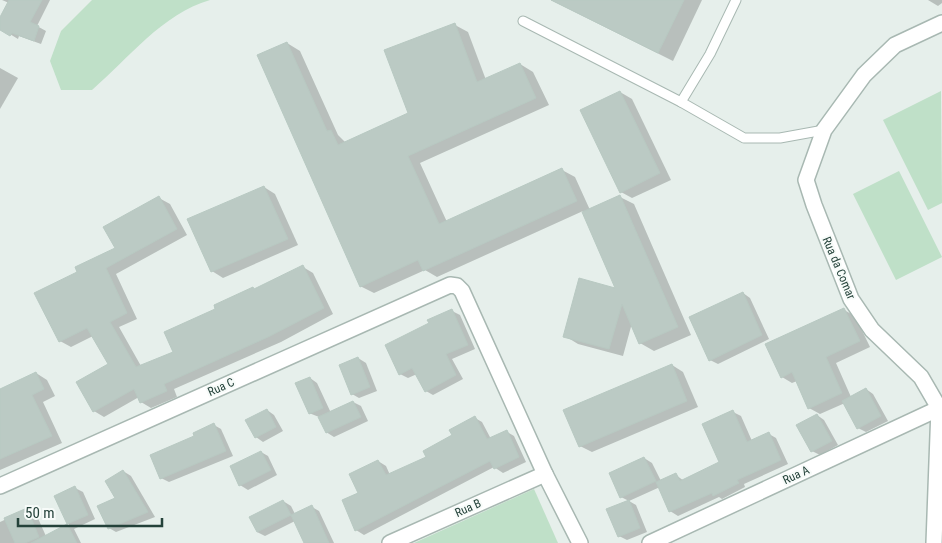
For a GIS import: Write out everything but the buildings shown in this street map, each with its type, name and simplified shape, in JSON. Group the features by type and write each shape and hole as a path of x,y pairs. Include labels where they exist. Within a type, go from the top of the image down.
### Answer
{"street":[{"name":"Rua da Comar","path":"941,407 921,377 872,330 851,299 814,206 806,180 824,130 864,75 895,45 942,22"},
{"name":"Rua C","path":"0,486 450,285 457,286 462,291 545,474"},
{"name":"Rua A","path":"650,543 941,407"},
{"path":"934,543 941,407"},
{"path":"545,474 580,543"},
{"name":"Rua B","path":"390,543 545,474"}],"lane":[{"path":"681,102 710,54 736,0"},
{"path":"523,21 681,102 744,138 780,138 824,130"}],"green space":[{"path":"92,0 210,0 177,15 161,26 92,90 61,90 50,61 61,31"},
{"path":"941,91 942,203 928,210 883,120"},
{"path":"899,171 942,257 896,280 853,194"},
{"path":"534,489 558,543 414,543"}]}
